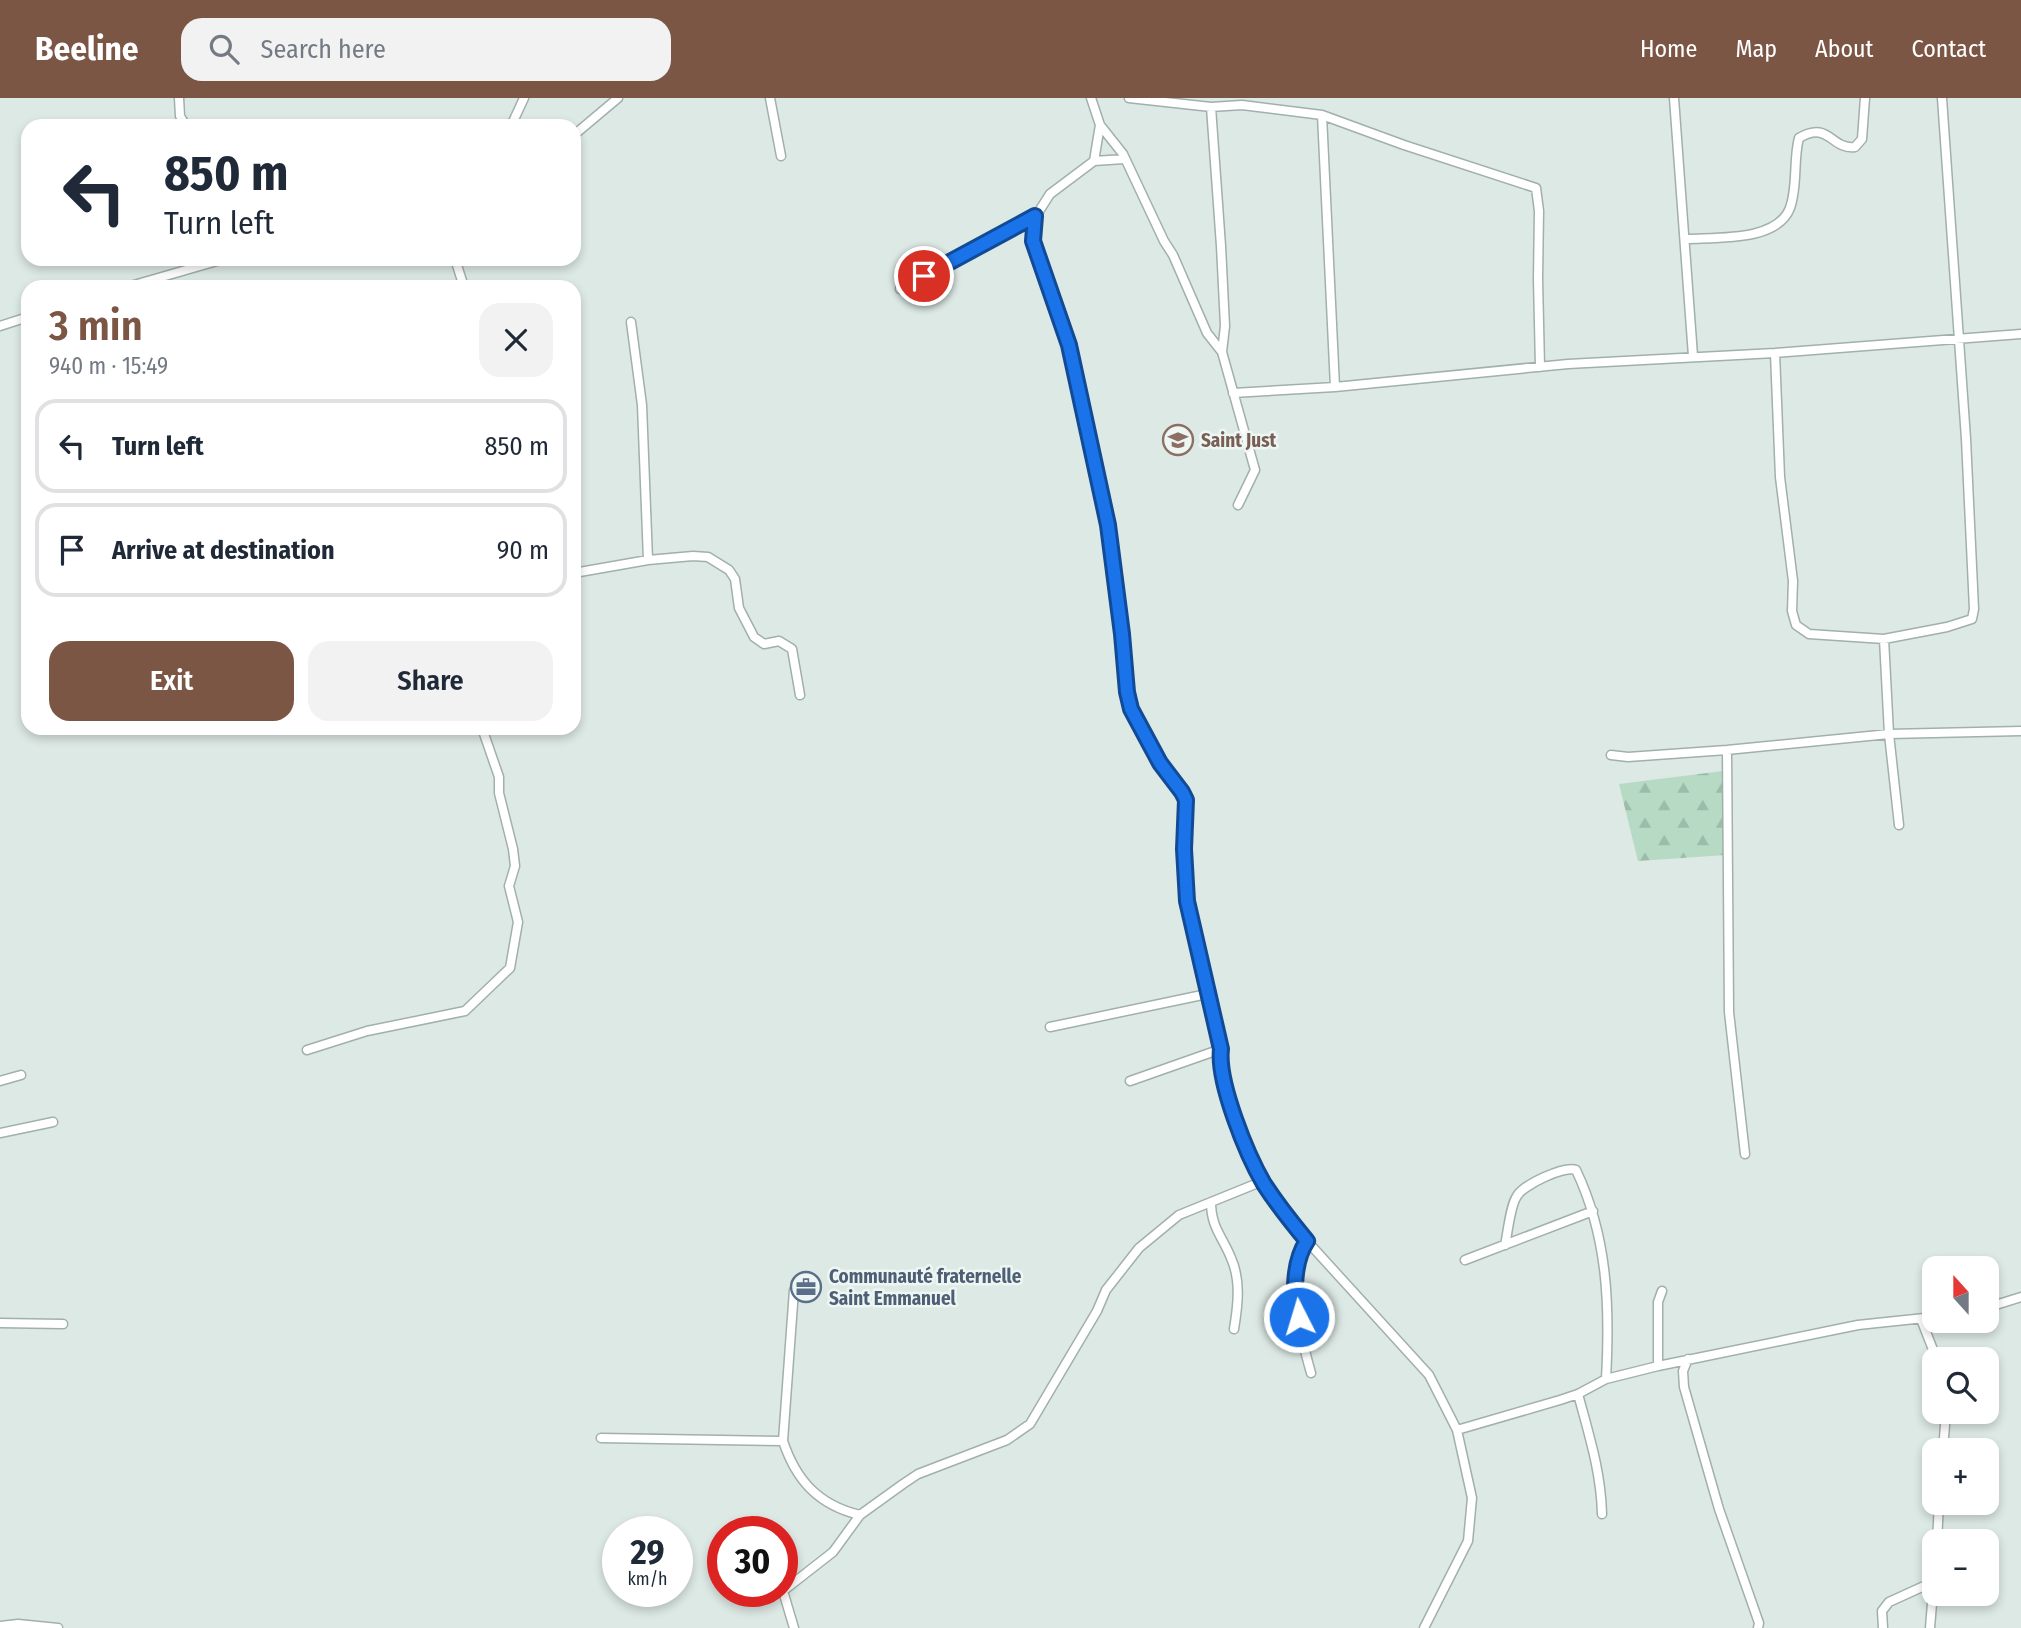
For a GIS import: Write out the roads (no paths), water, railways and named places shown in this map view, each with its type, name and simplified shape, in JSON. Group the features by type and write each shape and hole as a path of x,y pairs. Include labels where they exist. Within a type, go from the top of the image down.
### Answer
{"street":[{"path":"179,98 182,119"},
{"path":"514,119 524,98"},
{"path":"581,129 618,98"},
{"path":"770,98 782,156"},
{"path":"1091,98 1100,125 1124,159 1173,255 1207,333 1223,352"},
{"path":"1129,98 1211,107 1242,105 1322,115 1536,188 1539,211 1540,367"},
{"path":"1674,98 1693,356"},
{"path":"1686,239 1751,235 1774,228 1789,209 1799,138 1810,132 1821,132 1846,148 1854,147 1862,139 1865,98"},
{"path":"1775,353 1780,477 1793,581 1792,611 1796,625 1810,634 1884,639 1947,627 1972,619 1974,609 1959,340 1942,98"},
{"path":"1211,107 1225,326 1223,352 1255,470 1238,505"},
{"path":"1322,115 1335,387"},
{"path":"1094,161 1100,125"},
{"path":"900,289 1035,216 1050,194 1094,161 1124,159"},
{"path":"1035,216 1033,241 1069,345 1108,525 1131,709 1160,763 1186,800 1184,849 1187,901 1221,1049 1221,1069 1236,1121 1263,1181 1277,1203 1307,1241 1429,1375 1457,1430 1472,1497 1472,1520 1468,1541 1424,1628"},
{"path":"157,280 202,266"},
{"path":"0,326 21,319"},
{"path":"631,322 642,405 648,560"},
{"path":"1233,393 1335,387 1540,367 1775,353 2021,334"},
{"path":"581,572 648,560 701,556 725,566 735,579 739,608 754,637 764,644 779,641 792,649 800,695"},
{"path":"1884,639 1889,734 1899,825"},
{"path":"1611,755 1628,757 1727,750 1889,734 2021,731"},
{"path":"307,1050 367,1031 465,1011 510,968 517,922 509,886 515,866 501,804 499,777 484,735"},
{"path":"1727,750 1729,1012 1745,1154"},
{"path":"1051,1027 1207,994"},
{"path":"1130,1081 1221,1049"},
{"path":"0,1081 21,1075"},
{"path":"0,1133 53,1122"},
{"path":"1505,1245 1516,1196 1551,1174 1568,1168 1576,1170 1593,1211 1606,1276 1609,1328 1606,1379"},
{"path":"794,1628 783,1591 833,1552 860,1514 918,1474 1007,1440 1030,1424 1097,1311 1106,1290 1139,1248 1179,1214 1263,1181"},
{"path":"1211,1202 1211,1218 1237,1275 1238,1303 1234,1329"},
{"path":"1465,1260 1593,1211"},
{"path":"1307,1241 1301,1253 1295,1300 1300,1333 1311,1373"},
{"path":"794,1290 783,1441 790,1462 801,1480 824,1500 846,1511 860,1514"},
{"path":"1658,1366 1658,1302 1662,1291"},
{"path":"1999,1304 2021,1297"},
{"path":"1457,1430 1578,1394 1606,1379 1658,1366 1858,1325 1922,1319"},
{"path":"0,1323 63,1324"},
{"path":"1688,1359 1683,1371 1684,1387 1719,1509 1759,1623 1758,1628"},
{"path":"1578,1394 1599,1468 1602,1514"},
{"path":"601,1438 783,1441"},
{"path":"1883,1628 1882,1611 1889,1602 1922,1587"},
{"path":"1930,1628 1931,1606"},
{"path":"0,1626 18,1624 58,1628"}],"place":[{"name":"Saint Just","path":"1178,440"},
{"name":"Communauté fraternelle Saint Emmanuel","path":"806,1287"}]}
